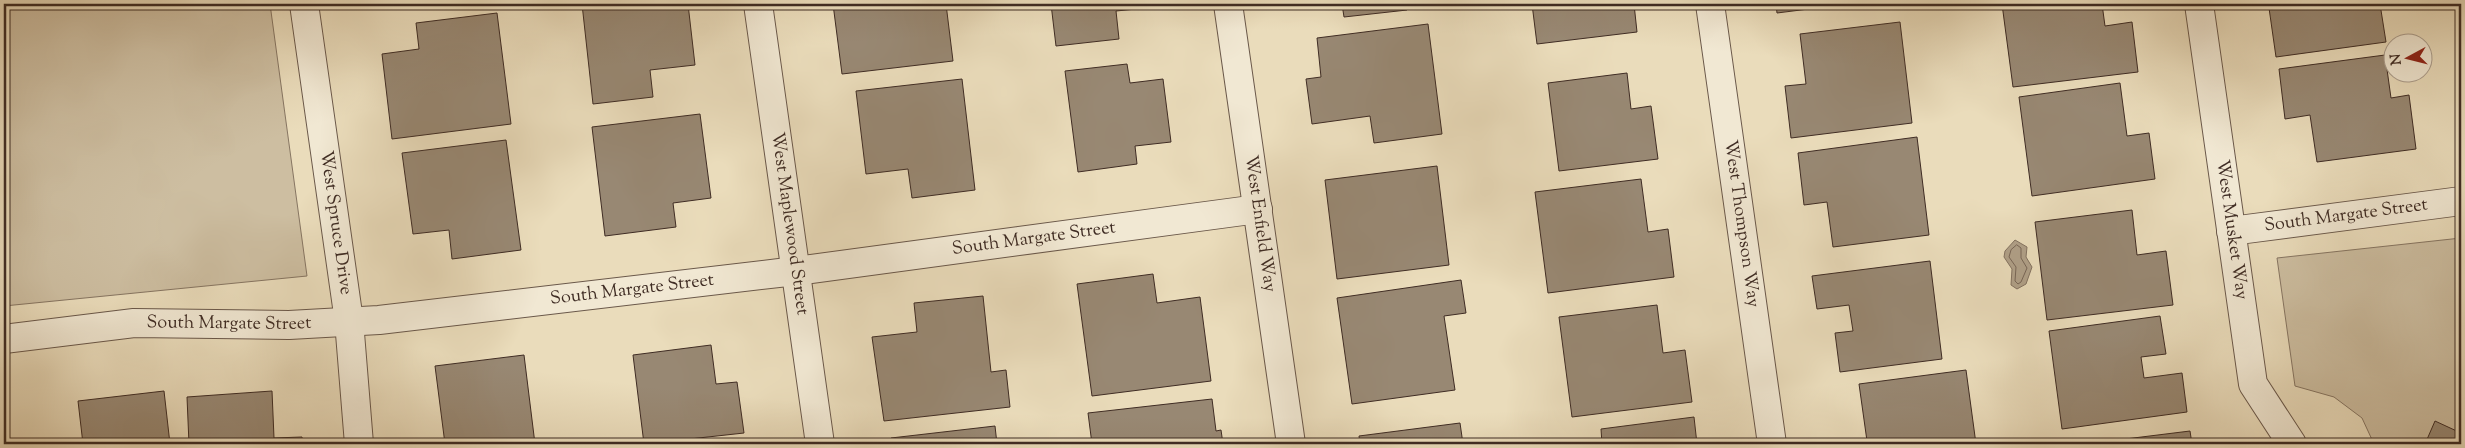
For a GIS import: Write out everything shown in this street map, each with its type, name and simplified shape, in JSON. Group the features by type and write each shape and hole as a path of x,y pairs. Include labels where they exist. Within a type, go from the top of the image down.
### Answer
{"street":[{"name":"West Spruce Drive","path":"304,4 349,322 359,444"},
{"name":"West Maplewood Street","path":"758,4 820,444"},
{"name":"West Enfield Way","path":"1228,4 1292,444"},
{"name":"West Thompson Way","path":"1710,4 1772,444"},
{"name":"West Musket Way","path":"2199,4 2253,384 2292,444"},
{"name":"South Margate Street","path":"2231,231 2461,201"},
{"name":"South Margate Street","path":"4,339 134,324 289,325 349,322 796,271 1258,209"}],"shaded area":[{"path":"4,4 270,4 307,276 4,306"},
{"path":"2461,238 2461,444 2374,444 2362,418 2334,397 2295,386 2277,258"}],"water":[{"path":"2015,240 2027,247 2026,257 2032,267 2026,284 2017,289 2011,285 2012,269 2004,257 2005,251"}],"building":[{"path":"582,4 688,4 695,65 650,70 653,97 593,104"},
{"path":"833,4 946,4 953,61 842,74"},
{"path":"1051,4 1156,4 1156,7 1116,11 1119,39 1056,46"},
{"path":"1342,4 1406,4 1407,10 1344,17"},
{"path":"1532,4 1634,4 1637,32 1537,44"},
{"path":"1776,4 1848,4 1777,13"},
{"path":"2002,4 2102,4 2105,26 2132,22 2138,72 2013,87"},
{"path":"2296,4 2380,4 2384,32 2382,32 2382,43 2276,57 2269,8"},
{"path":"497,13 511,124 392,139 382,54 419,49 416,23"},
{"path":"1900,22 1912,123 1791,138 1785,86 1806,84 1800,34"},
{"path":"1428,24 1442,134 1374,143 1370,116 1312,124 1306,79 1321,77 1317,38"},
{"path":"2382,55 2382,82 2389,82 2391,98 2409,95 2416,149 2317,162 2310,115 2285,119 2279,69"},
{"path":"1127,64 1130,83 1163,79 1171,142 1135,146 1137,164 1078,172 1065,71"},
{"path":"1627,73 1631,109 1651,106 1658,159 1559,171 1548,83"},
{"path":"962,79 975,190 912,198 908,169 866,174 856,91"},
{"path":"2120,83 2127,136 2149,133 2155,179 2032,196 2019,97"},
{"path":"700,114 711,198 673,203 676,227 605,236 592,127"},
{"path":"1917,137 1929,235 1833,247 1827,202 1804,205 1798,153"},
{"path":"506,140 521,250 452,259 449,230 413,234 402,153"},
{"path":"1437,166 1449,265 1337,279 1325,180"},
{"path":"1641,179 1648,232 1668,229 1674,277 1548,293 1535,192"},
{"path":"2132,210 2137,255 2166,251 2173,305 2047,320 2035,222"},
{"path":"1930,261 1942,359 1840,372 1835,333 1853,331 1849,305 1817,309 1812,276"},
{"path":"1153,274 1157,303 1200,297 1211,381 1092,396 1077,284"},
{"path":"1461,280 1466,313 1444,316 1455,390 1352,404 1337,298"},
{"path":"983,296 991,372 1006,370 1010,407 884,421 872,337 917,332 914,303"},
{"path":"1657,305 1663,353 1685,350 1692,402 1572,417 1559,317"},
{"path":"2160,316 2166,354 2141,357 2144,378 2182,373 2187,412 2062,429 2049,331"},
{"path":"711,345 716,384 737,382 744,433 644,444 633,355"},
{"path":"524,355 535,444 445,444 435,366"},
{"path":"1966,370 1976,444 1845,444 1867,441 1859,384"},
{"path":"164,391 170,444 83,444 78,401"},
{"path":"272,391 274,438 302,437 303,444 189,444 187,397"},
{"path":"1212,399 1216,431 1221,430 1223,444 1092,444 1088,413"},
{"path":"1694,417 1697,444 1602,444 1601,429"},
{"path":"2435,421 2461,433 2461,444 2425,444"},
{"path":"1460,423 1463,444 1360,444 1359,436"},
{"path":"995,426 997,444 892,444 891,438"},
{"path":"2190,431 2192,444 2085,444"}]}
